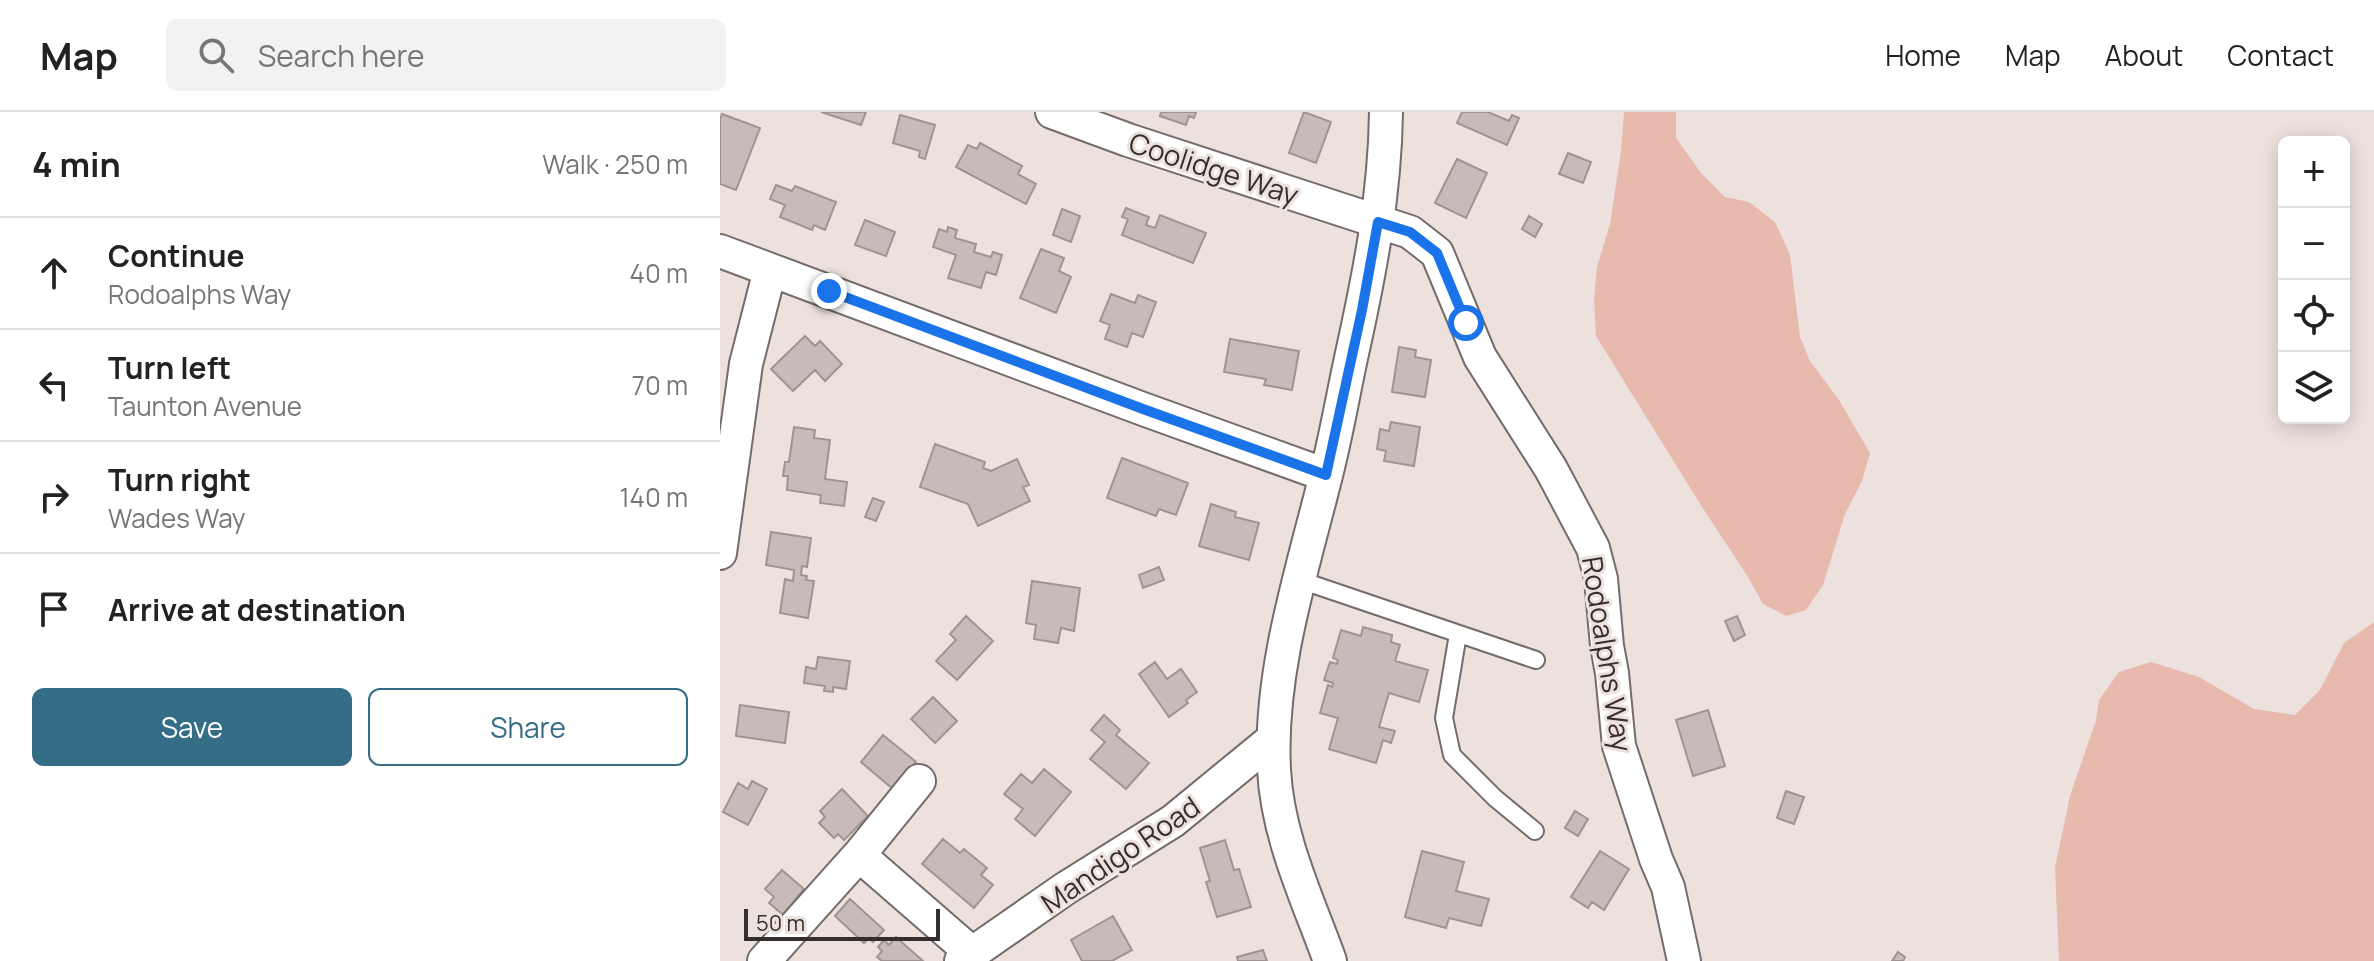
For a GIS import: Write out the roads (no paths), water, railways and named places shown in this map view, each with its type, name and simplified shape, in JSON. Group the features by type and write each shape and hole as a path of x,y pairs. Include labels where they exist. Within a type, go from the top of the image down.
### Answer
{"street":[{"name":"Coolidge Way","path":"1052,112 1378,222"},
{"path":"1330,961 1285,833 1274,772 1273,739 1280,667 1326,475 1378,222 1386,112"},
{"name":"Rodoalphs Way","path":"1378,222 1410,232 1437,253 1480,357 1551,469 1593,548 1601,579 1619,746 1668,887 1684,961"},
{"path":"720,251 1326,475"},
{"path":"720,553 746,364 770,270"},
{"name":"Mandigo Road","path":"967,957 1066,888 1173,821 1273,739"},
{"path":"764,961 859,855 919,781"},
{"path":"859,855 967,957"}],"lane":[{"path":"1300,580 1536,660"},
{"path":"1458,634 1444,718 1452,755 1495,798 1535,831"}]}
